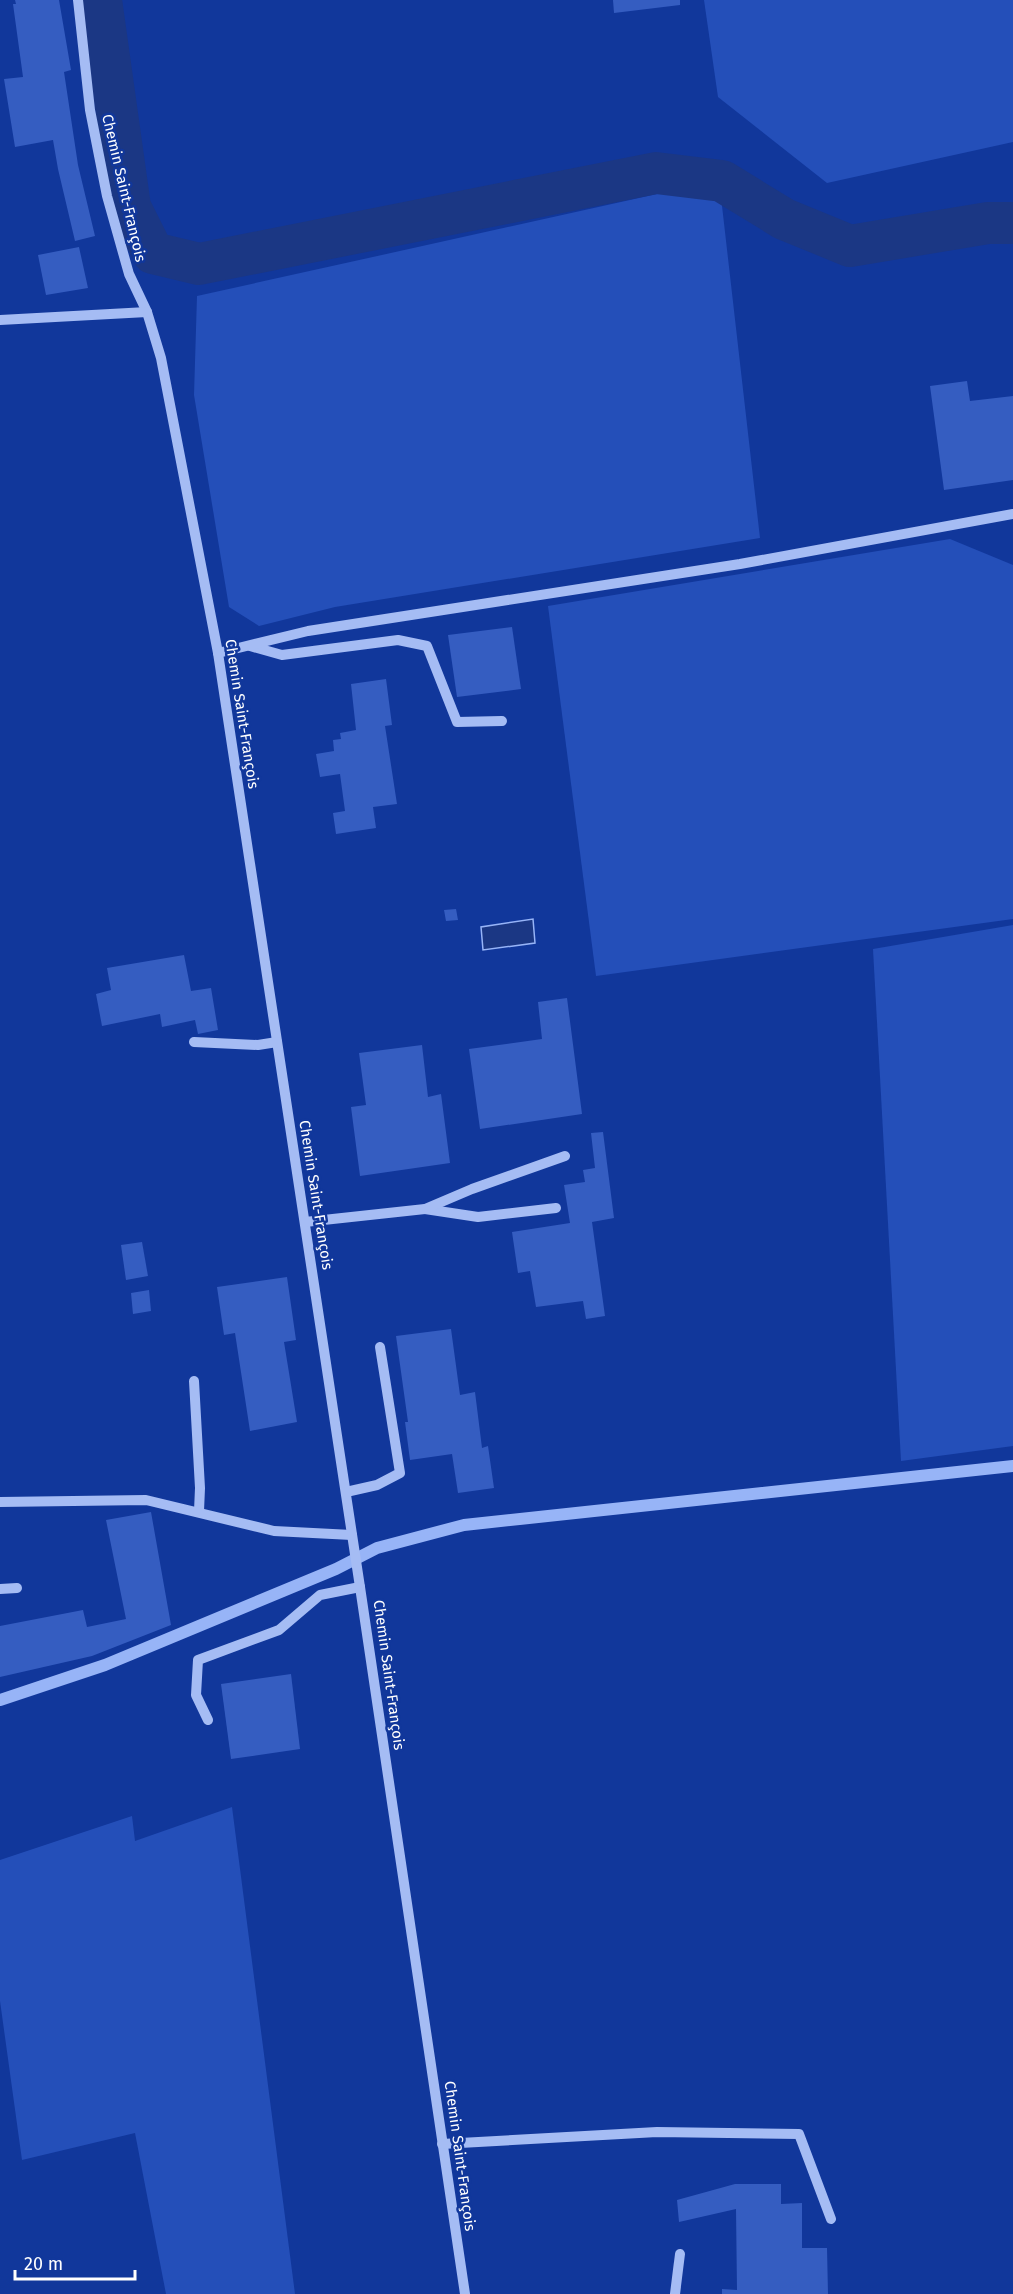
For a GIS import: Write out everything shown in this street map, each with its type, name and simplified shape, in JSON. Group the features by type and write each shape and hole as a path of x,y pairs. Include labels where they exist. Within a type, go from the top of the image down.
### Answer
{"street":[{"name":"Chemin Saint-François","path":"78,0 90,110 107,196 129,274 147,312 161,358 218,653 465,2294"},
{"path":"0,320 147,312"},
{"path":"218,653 308,631 740,564 1013,514"},
{"path":"248,646 282,655 398,640 427,646 457,722 502,721"},
{"path":"194,1042 258,1045 277,1042"},
{"path":"425,1209 472,1189 565,1156"},
{"path":"305,1222 425,1209 478,1217 556,1208"},
{"path":"346,1492 377,1485 400,1473 380,1347"},
{"path":"194,1381 200,1488 199,1511"},
{"path":"0,1502 146,1500 274,1531 353,1538"},
{"path":"208,1720 196,1695 198,1660 279,1630 320,1595 360,1587"},
{"path":"0,1589 17,1588"},
{"path":"442,2144 657,2132 799,2134 831,2219"},
{"path":"675,2294 680,2254"}],"shaded area":[{"path":"704,0 1013,0 1013,142 827,183 718,97"},
{"path":"666,192 721,197 760,538 335,607 259,626 229,607 194,395 197,296"},
{"path":"950,539 1013,565 1013,919 596,976 548,606"},
{"path":"533,919 535,943 483,950 481,927"},
{"path":"1013,925 1013,1446 901,1461 873,949"},
{"path":"232,1807 295,2294 166,2294 135,2133 22,2160 0,2001 0,1860 132,1816 135,1841"}],"building":[{"path":"15,0 59,0 71,70 64,72 78,165 95,236 75,241 53,140 15,147 4,79 23,77 13,4 16,4"},
{"path":"613,0 680,0 680,5 614,13"},
{"path":"79,247 88,288 46,295 38,255"},
{"path":"967,381 970,401 1013,396 1013,480 944,490 930,386"},
{"path":"512,627 521,689 457,697 448,635"},
{"path":"386,679 392,725 385,726 397,804 373,807 376,828 336,834 333,813 345,811 340,774 320,777 316,754 334,751 333,740 341,739 340,733 356,730 351,684"},
{"path":"456,909 458,920 446,921 444,910"},
{"path":"184,955 191,991 211,988 218,1030 198,1034 195,1020 162,1027 160,1014 102,1026 96,994 111,990 107,968"},
{"path":"567,998 582,1114 480,1129 469,1049 542,1039 538,1002"},
{"path":"422,1045 428,1097 441,1094 450,1163 360,1176 351,1107 366,1105 359,1053"},
{"path":"603,1132 614,1218 592,1222 605,1316 586,1319 583,1301 536,1307 530,1271 518,1273 512,1232 570,1223 564,1185 585,1182 583,1170 595,1168 591,1133"},
{"path":"142,1242 148,1276 126,1280 121,1245"},
{"path":"287,1277 296,1340 284,1342 297,1422 250,1431 235,1333 224,1335 217,1287"},
{"path":"149,1290 151,1311 133,1314 131,1293"},
{"path":"451,1329 460,1395 475,1392 482,1448 488,1446 494,1488 458,1493 452,1454 410,1460 405,1422 408,1422 396,1336"},
{"path":"151,1512 171,1625 92,1656 0,1677 0,1626 83,1610 87,1627 126,1619 106,1520"},
{"path":"291,1674 300,1749 231,1759 221,1684"},
{"path":"735,2184 781,2184 781,2204 802,2203 802,2248 827,2248 828,2294 722,2294 722,2289 737,2290 736,2209 679,2222 677,2200"}],"waterway":[{"path":"101,0 130,207 153,253 199,264 656,173 722,181 784,219 850,246 988,223 1013,223"},
{"path":"0,1700 105,1665 336,1569 377,1548 464,1525 1013,1466"}]}
